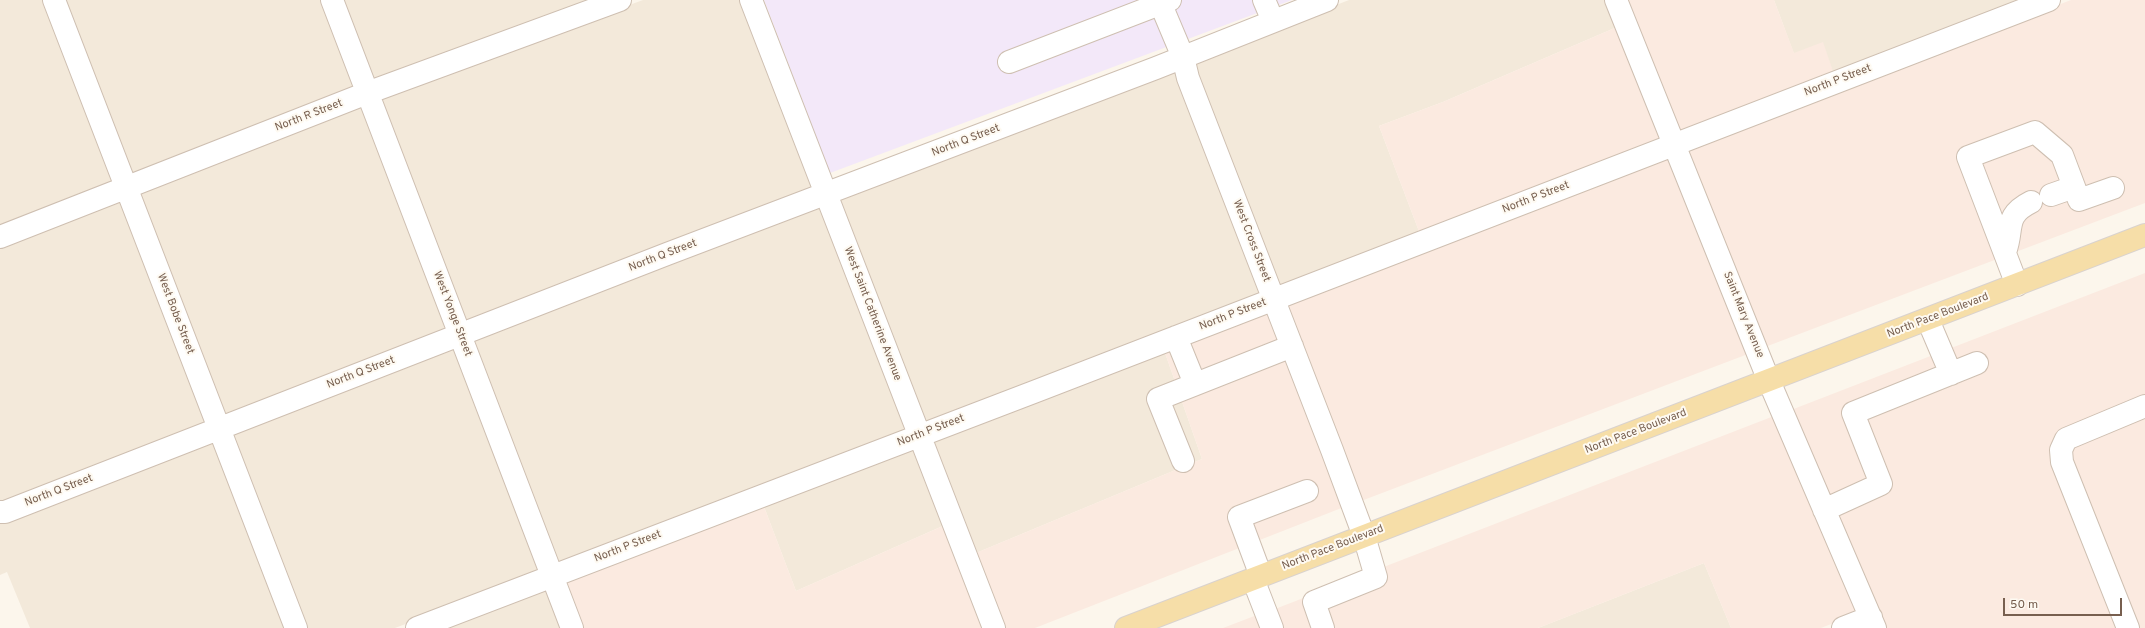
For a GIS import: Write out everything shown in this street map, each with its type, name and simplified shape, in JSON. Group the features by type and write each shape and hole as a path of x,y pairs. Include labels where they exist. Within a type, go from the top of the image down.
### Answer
{"main road":[{"name":"North Pace Boulevard","path":"1126,628 1928,320 2145,235"}],"street":[{"name":"West Bobe Street","path":"54,0 296,628"},
{"name":"West Yonge Street","path":"332,0 572,628"},
{"name":"North R Street","path":"0,237 367,93 620,0"},
{"name":"West Saint Catherine Avenue","path":"751,0 994,628"},
{"path":"1264,0 1273,21"},
{"name":"North Q Street","path":"0,512 5,512 1327,0"},
{"name":"Saint Mary Avenue","path":"1616,0 1769,381 1873,622"},
{"name":"North P Street","path":"417,628 920,436 2049,0"},
{"path":"1009,62 1163,1"},
{"name":"West Cross Street","path":"1163,1 1183,57 1188,78 1364,536 1376,577 1314,602 1323,628"},
{"path":"2017,285 1968,157 2036,132 2062,155 2079,200 2113,188"},
{"path":"2005,254 2008,245 2010,225 2020,208 2074,187"},
{"path":"1928,320 1951,374"},
{"path":"1176,337 1195,384"},
{"path":"1183,462 1158,399 1292,346"},
{"path":"1824,510 1881,484 1853,413 1977,364"},
{"path":"2128,628 2062,462 2061,450 2066,439 2144,409"},
{"path":"1272,628 1239,517 1307,491"},
{"path":"1843,628 1873,622"}],"shaded area":[{"path":"0,0 44,0 114,183 0,228"},
{"path":"63,0 322,0 356,89 131,176"},
{"path":"341,0 596,0 373,82"},
{"path":"643,0 741,0 815,191 466,324 379,97"},
{"path":"764,0 1292,0 830,173"},
{"path":"1349,0 1606,0 1617,27 1443,102 1379,126 1420,234 1279,288 1193,61"},
{"path":"1626,0 1774,0 1794,53 1823,42 1834,74 1680,134"},
{"path":"1774,0 2025,0 1834,74 1794,54"},
{"path":"2071,0 2145,0 2145,203 1765,347 1686,149"},
{"path":"1617,27 1663,141 1420,234 1379,126 1443,102"},
{"path":"1176,68 1262,295 925,425 838,199"},
{"path":"362,104 449,331 225,418 137,191"},
{"path":"1669,156 1748,354 1361,501 1285,303"},
{"path":"120,198 208,425 0,504 0,245"},
{"path":"820,206 908,431 558,565 472,339"},
{"path":"2145,273 2145,628 1886,628 1791,410"},
{"path":"1268,310 1344,507 1035,628 1004,628 976,553 1202,459 1164,350"},
{"path":"454,346 541,572 395,628 306,628 231,433"},
{"path":"1164,350 1202,459 976,553 931,440"},
{"path":"1774,416 1859,613 1821,628 1731,628 1704,563 1538,628 1282,628 1275,609"},
{"path":"214,440 286,628 30,628 7,572 0,575 0,520"},
{"path":"914,446 945,525 796,591 763,504"},
{"path":"763,504 796,591 945,525 984,628 582,628 564,580"},
{"path":"1704,563 1731,628 1538,628"},
{"path":"547,587 563,628 440,628"},
{"path":"1257,615 1262,628 1223,628"}]}
